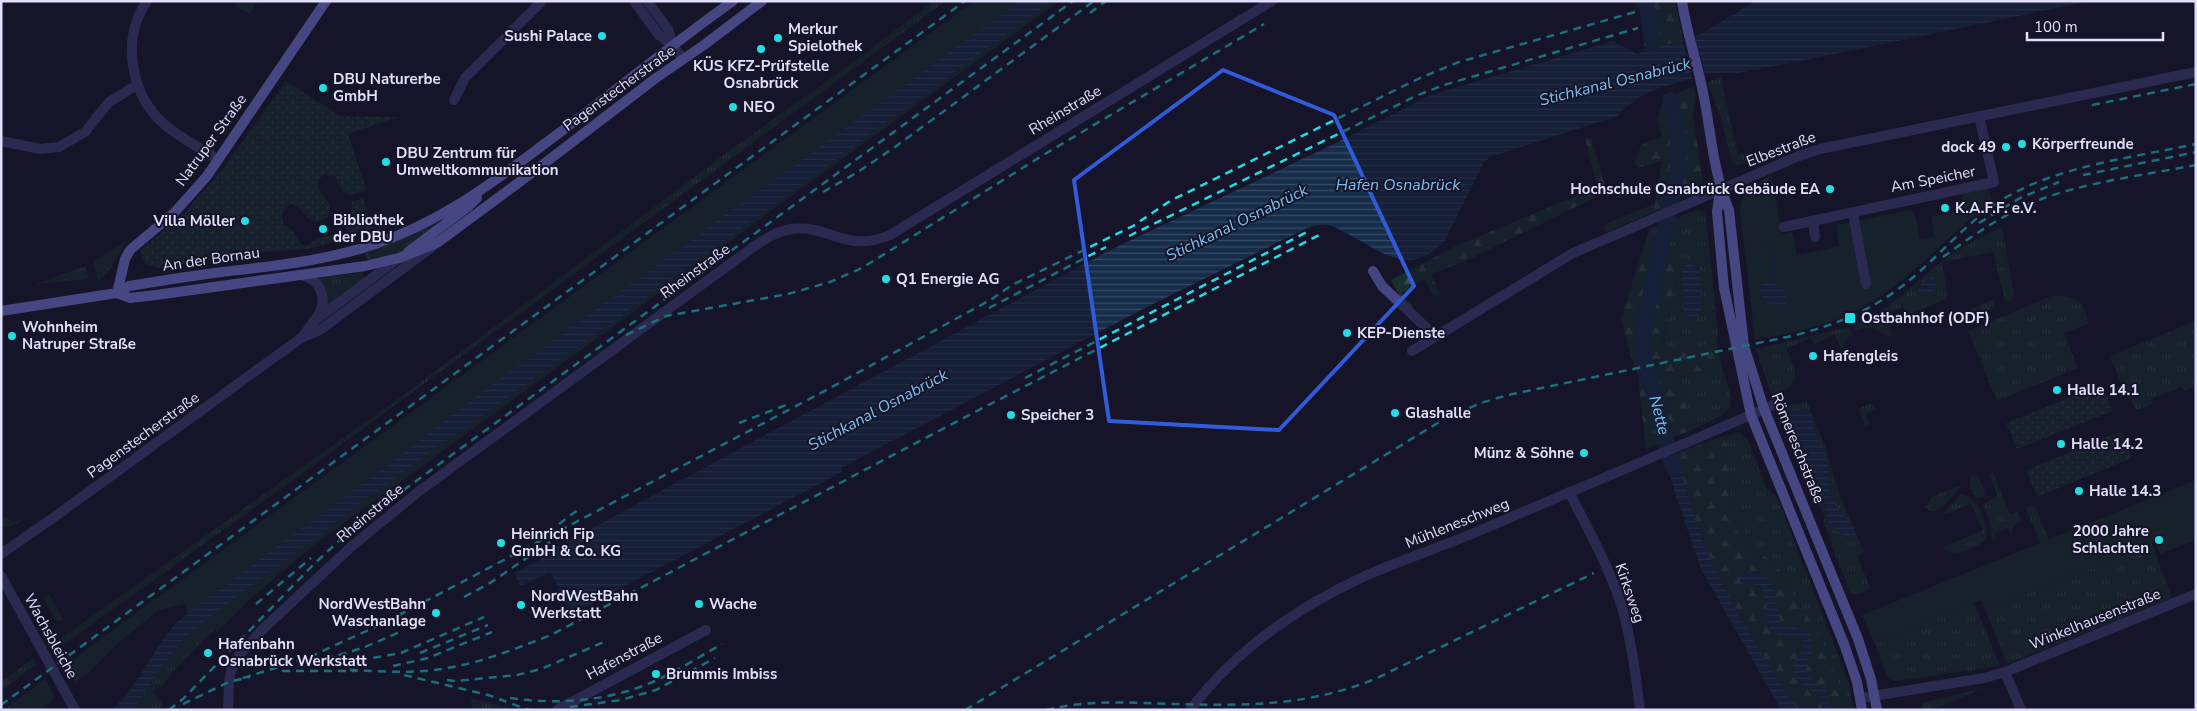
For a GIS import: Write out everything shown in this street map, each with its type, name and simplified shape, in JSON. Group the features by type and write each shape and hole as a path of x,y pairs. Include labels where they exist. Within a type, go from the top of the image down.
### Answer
{"main road":[{"name":"Natruper Straße","path":"117,293 125,259 130,250 174,213 218,160 326,1"},
{"name":"Pagenstecherstraße","path":"483,191 733,1"},
{"name":"Pagenstecherstraße","path":"436,243 762,1"},
{"name":"Römereschstraße","path":"1682,1 1687,32 1701,84 1720,190 1729,210 1744,346 1858,639 1875,696 1877,710"},
{"name":"Römereschstraße","path":"1720,190 1716,212 1724,288 1750,415 1844,644 1861,698 1862,710"},
{"path":"399,258 469,206 483,191"},
{"name":"An der Bornau","path":"117,293 129,286 316,259 361,249 424,224 483,191"},
{"name":"An der Bornau","path":"117,293 130,298 365,266 399,258 436,243"},
{"path":"1,311 117,293"}],"street":[{"path":"147,1 136,24 132,43 132,64 137,85 149,107 164,124 218,160"},
{"path":"454,100 465,78 542,1"},
{"path":"634,1 659,35 673,46 683,59"},
{"path":"647,1 668,29 673,46"},
{"name":"Rheinstraße","path":"228,710 231,671 240,654 264,628 351,547 418,492 756,245 770,236 792,229 818,231 861,243 877,241 890,235 1272,1"},
{"name":"Elbestraße","path":"1412,351 1573,253 1778,164 1820,149 2196,72"},
{"path":"1,141 40,149 59,147 85,132 109,102 137,85"},
{"name":"Am Speicher","path":"1784,227 1994,182 1979,116"},
{"path":"1853,213 1866,284"},
{"path":"1812,222 1815,237"},
{"name":"Pagenstecherstraße","path":"300,338 320,330 436,243"},
{"name":"Pagenstecherstraße","path":"1,554 64,511 300,338 314,321 399,258"},
{"path":"1373,271 1382,286 1434,336"},
{"path":"300,275 310,277 317,283 323,294 322,309 314,321"},
{"name":"Mühleneschweg","path":"1190,710 1238,656 1280,624 1328,594 1369,574 1769,407"},
{"name":"Kirksweg","path":"1569,492 1608,570 1622,610 1631,647 1640,710"},
{"name":"Wachsbleiche","path":"1,576 75,710"},
{"name":"Winkelhausenstraße","path":"1861,698 1984,678 2005,672 2196,594"},
{"name":"Hafenstraße","path":"557,710 706,630"},
{"path":"2005,672 2021,710"}],"highlighted area":[{"path":"1223,70 1334,115 1414,286 1279,430 1109,421 1074,180"}],"green space":[{"path":"234,1 258,1 250,14 235,6 236,3"},
{"path":"934,1 946,1 281,489 56,650 53,644 402,396 733,148 856,60"},
{"path":"974,1 1059,1 314,545 250,599 217,632 188,614 184,604 159,610 118,643 89,672 75,682 65,665"},
{"path":"1635,1 1675,1 1683,40 1645,51 1640,8 1636,6"},
{"path":"1721,77 1738,155 1781,148 1779,150 1740,165 1734,165 1720,115 1707,82"},
{"path":"286,81 340,116 398,117 348,134 367,190 350,196 342,190 335,176 323,175 318,183 318,187 330,205 328,217 316,222 298,207 290,204 282,213 283,224 292,230 301,244 307,246 317,239 331,235 342,236 347,232 352,202 363,198 374,231 308,249 262,252 159,268 145,264 140,250 180,217 218,175"},
{"path":"1694,86 1693,115 1703,182 1694,193 1653,212 1662,161 1639,168 1635,164 1637,157 1643,145 1662,137 1657,118 1664,99"},
{"path":"1591,137 1606,188 1604,193 1466,261 1431,274 1440,294 1434,297 1424,279 1401,293 1413,306 1412,308 1399,295 1391,280 1456,246 1595,188 1597,185 1585,139"},
{"path":"1771,175 1782,234 1792,232 1797,255 1839,246 1836,225 1911,210 1916,218 1920,239 1934,237 1931,217 1964,210 1961,193 1988,188 1992,201 1905,278 1868,304 1825,324 1755,340 1740,211 1746,193 1754,185"},
{"path":"1654,204 1653,212 1607,232 1604,230 1607,223"},
{"path":"1696,210 1704,212 1706,217 1718,333 1717,344 1661,351 1682,255 1644,247 1649,229"},
{"path":"443,220 404,251 396,255 367,261 365,252 401,239"},
{"path":"2002,227 2014,295 2011,301 2005,301 1993,252 1942,262 1948,295 1946,299 1907,315 1903,307 1884,315 1892,335 1887,337 1880,331 1868,328 1855,331 1854,325 1879,313 1948,257 1970,243"},
{"path":"128,240 108,272 98,281 93,262"},
{"path":"1644,247 1682,254 1661,350 1717,344 1722,367 1677,376 1694,429 1646,449 1638,376 1621,318"},
{"path":"85,266 89,279 36,284"},
{"path":"362,272 365,278 327,306 327,289 318,278"},
{"path":"2054,295 2068,297 2078,302 2082,305 2087,316 2088,324 2064,333 2078,368 1997,401 1968,331"},
{"path":"1994,299 1995,307 1975,316 1971,315 1969,310"},
{"path":"2196,321 2196,386 2184,391 2182,387 2151,399 2153,404 2137,410 2124,391 2110,356"},
{"path":"1849,327 1852,333 1844,343 1843,353 1835,335 1814,344 1811,338 1787,348 1795,371 1794,381 1791,386 1781,392 1771,393 1756,349"},
{"path":"1874,349 1873,356 1862,363 1861,354"},
{"path":"1722,367 1730,393 1731,401 1729,407 1718,417 1694,429 1677,376"},
{"path":"2102,384 2113,411 2017,449 2006,423"},
{"path":"1807,402 1824,443 1839,493 1864,552 1857,555 1870,587 1869,590 1856,595 1850,593 1823,521 1825,518 1820,506 1816,504 1779,411 1786,405"},
{"path":"1871,403 1876,409 1866,414 1870,424 1865,426 1859,410"},
{"path":"2121,431 2132,458 2037,497 2026,470"},
{"path":"1739,432 1748,440 1767,489 1777,497 1849,684 1854,710 1843,710 1838,684 1820,635 1785,584 1779,569 1774,562 1748,546 1737,530 1729,495 1727,445 1718,438"},
{"path":"1718,438 1725,441 1727,445 1729,495 1737,530 1748,546 1774,562 1785,584 1820,635 1838,684 1843,710 1797,710 1741,619 1706,550 1696,523 1677,453"},
{"path":"1993,472 2010,514 2018,512 2021,520 2013,527 2011,534 2008,528 1994,534 1996,540 1992,539 1990,523 1983,505 1997,495 1989,474"},
{"path":"1974,475 1978,476 1985,492 1984,497 1977,499 1969,485 1971,477"},
{"path":"2196,480 2040,543 2026,508 2034,505 2049,539"},
{"path":"2196,480 2196,540 2160,554 2155,542 1986,610 1981,600 1875,644 1862,615"},
{"path":"1961,487 1938,510 1929,511 1926,507 1933,496"},
{"path":"1961,494 1968,496 1978,506 1984,519 1986,539 1965,552 1953,553 1943,547 1983,530 1971,504 1948,513 1943,513"},
{"path":"1,515 12,522 23,520 13,526 4,527 1,526"},
{"path":"2150,538 2172,598 2007,664 1979,594"},
{"path":"50,595 63,619 57,622 43,598"},
{"path":"1971,595 2000,666 1896,681 1889,679 1872,637"},
{"path":"203,622 214,630 170,674 171,676 159,688 152,691 164,705 156,710 133,710 173,652"},
{"path":"33,658 37,664 1,691 1,682"},
{"path":"45,679 52,691 27,710 4,710"},
{"path":"1984,688 1931,710 1924,710 1922,703"},
{"path":"52,691 55,698 40,710 27,710"},
{"path":"471,698 510,708 510,710 472,710"}],"water":[{"path":"1020,1 1052,1 649,296 374,493 192,631 173,652 133,710 112,710 137,681 164,638 190,611 393,461 448,417"},
{"name":"Hafen Osnabrück","path":"1755,1 2091,1 1801,61 1737,73 1711,73 1662,87 1641,96 1621,111 1618,116 1490,157 1483,164 1445,240 1433,252 1421,258 1409,260 1385,254 1329,225 1307,228 1139,311 841,468 842,472 572,614 550,572 521,586 514,573 543,558 542,555 1110,250 1332,145 1431,95 1613,41 1637,54 1701,34"},
{"path":"1690,263 1699,268 1702,308 1700,315 1694,318 1687,316 1684,311 1682,271"},
{"path":"1931,277 1935,279 1937,287 1934,291 1920,294 1919,286"},
{"path":"1765,283 1774,284 1782,288 1786,296 1786,305 1781,307 1771,306 1764,300 1759,286"},
{"path":"1794,408 1801,409 1811,415 1816,436 1826,453 1830,495 1835,505 1853,525 1855,533 1851,538 1845,537 1828,523 1822,490 1809,474 1804,446 1787,425 1786,414"},
{"path":"1677,453 1696,523 1712,563 1741,619 1797,710 1781,710 1701,569 1674,490 1666,458"},
{"path":"1749,572 1768,580 1773,586 1779,616 1783,625 1802,629 1808,632 1811,637 1813,642 1806,671 1827,692 1831,710 1822,710 1818,694 1804,686 1796,677 1793,667 1794,662 1802,650 1804,641 1797,637 1781,636 1770,627 1766,600 1761,589 1754,584 1740,582 1738,577 1741,573"}],"pier":[{"path":"1694,34 1706,77 1693,81 1682,37"}],"waterway":[{"name":"Nette","path":"1646,1 1651,37"},
{"name":"Nette","path":"1670,100 1678,134 1678,167 1644,325 1643,354 1673,467"},
{"path":"1764,244 1773,256 1772,283"}],"railway":[{"path":"1,705 965,1"},
{"path":"169,710 183,699 314,564 356,525 1073,1"},
{"path":"823,192 858,172 895,147 1094,1"},
{"path":"1090,13 1106,1"},
{"path":"243,678 305,659 386,622 819,394 992,299 1012,285 1133,226 1170,201 1420,78 1459,62 1635,12"},
{"path":"626,335 666,316 788,294 830,282 862,268 1045,154 1264,24"},
{"path":"1129,236 1418,95 1444,85 1638,28"},
{"path":"2092,105 2196,84"},
{"path":"965,710 1446,418 1481,403 1508,395 1792,336 1824,327 1855,315 1898,290 1978,217 2003,199 2025,187 2072,170 2196,144"},
{"path":"2083,175 2196,152"},
{"path":"1943,257 2001,218 2039,200 2076,188 2196,165"},
{"path":"1979,223 2020,198 2059,182"},
{"path":"1025,378 1307,232"},
{"path":"350,670 406,672 440,669 473,663 551,635 973,413 1323,233"},
{"path":"989,308 1106,247"},
{"path":"739,423 786,405"},
{"path":"559,524 579,509"},
{"path":"464,597 490,583 550,542"},
{"path":"256,604 311,558"},
{"path":"1046,710 1078,704 1110,702 1201,705 1252,704 1325,695 1375,679 1594,573"},
{"path":"332,665 401,653 484,617"},
{"path":"420,653 488,625"},
{"path":"311,661 358,649 403,630"},
{"path":"393,666 428,658 492,632"},
{"path":"447,680 456,681 517,675 541,669 606,641"},
{"path":"510,698 565,701 584,700 620,693 664,677 722,644"},
{"path":"570,707 621,700 656,690 715,658"},
{"path":"282,671 357,671"},
{"path":"404,675 488,695 529,710"},
{"path":"183,704 229,682 250,677"}],"place":[{"name":"Sushi Palace","path":"602,36"},
{"name":"Merkur Spielothek","path":"778,38"},
{"name":"KÜS KFZ-Prüfstelle Osnabrück","path":"761,49"},
{"name":"DBU Naturerbe GmbH","path":"323,88"},
{"name":"NEO","path":"733,107"},
{"name":"Körperfreunde","path":"2022,144"},
{"name":"dock 49","path":"2006,147"},
{"name":"DBU Zentrum für Umweltkommunikation","path":"386,162"},
{"name":"Hochschule Osnabrück Gebäude EA","path":"1830,189"},
{"name":"K.A.F.F. e.V.","path":"1945,208"},
{"name":"Villa Möller","path":"245,221"},
{"name":"Bibliothek der DBU","path":"323,229"},
{"name":"Q1 Energie AG","path":"886,279"},
{"name":"Ostbahnhof (ODF)","path":"1850,318"},
{"name":"KEP-Dienste","path":"1347,333"},
{"name":"Wohnheim Natruper Straße","path":"12,336"},
{"name":"Hafengleis","path":"1813,356"},
{"name":"Halle 14.1","path":"2057,390"},
{"name":"Glashalle","path":"1395,413"},
{"name":"Speicher 3","path":"1011,415"},
{"name":"Halle 14.2","path":"2061,444"},
{"name":"Münz & Söhne","path":"1584,453"},
{"name":"Halle 14.3","path":"2079,491"},
{"name":"2000 Jahre Schlachten","path":"2159,540"},
{"name":"Heinrich Fip GmbH & Co. KG","path":"501,543"},
{"name":"Wache","path":"699,604"},
{"name":"NordWestBahn Werkstatt","path":"521,605"},
{"name":"NordWestBahn Waschanlage","path":"436,613"},
{"name":"Hafenbahn Osnabrück Werkstatt","path":"208,653"},
{"name":"Brummis Imbiss","path":"656,674"}],"water label":[{"name":"Stichkanal Osnabrück","path":"1615,82"},
{"name":"Stichkanal Osnabrück","path":"1237,223"},
{"name":"Stichkanal Osnabrück","path":"878,410"}]}
